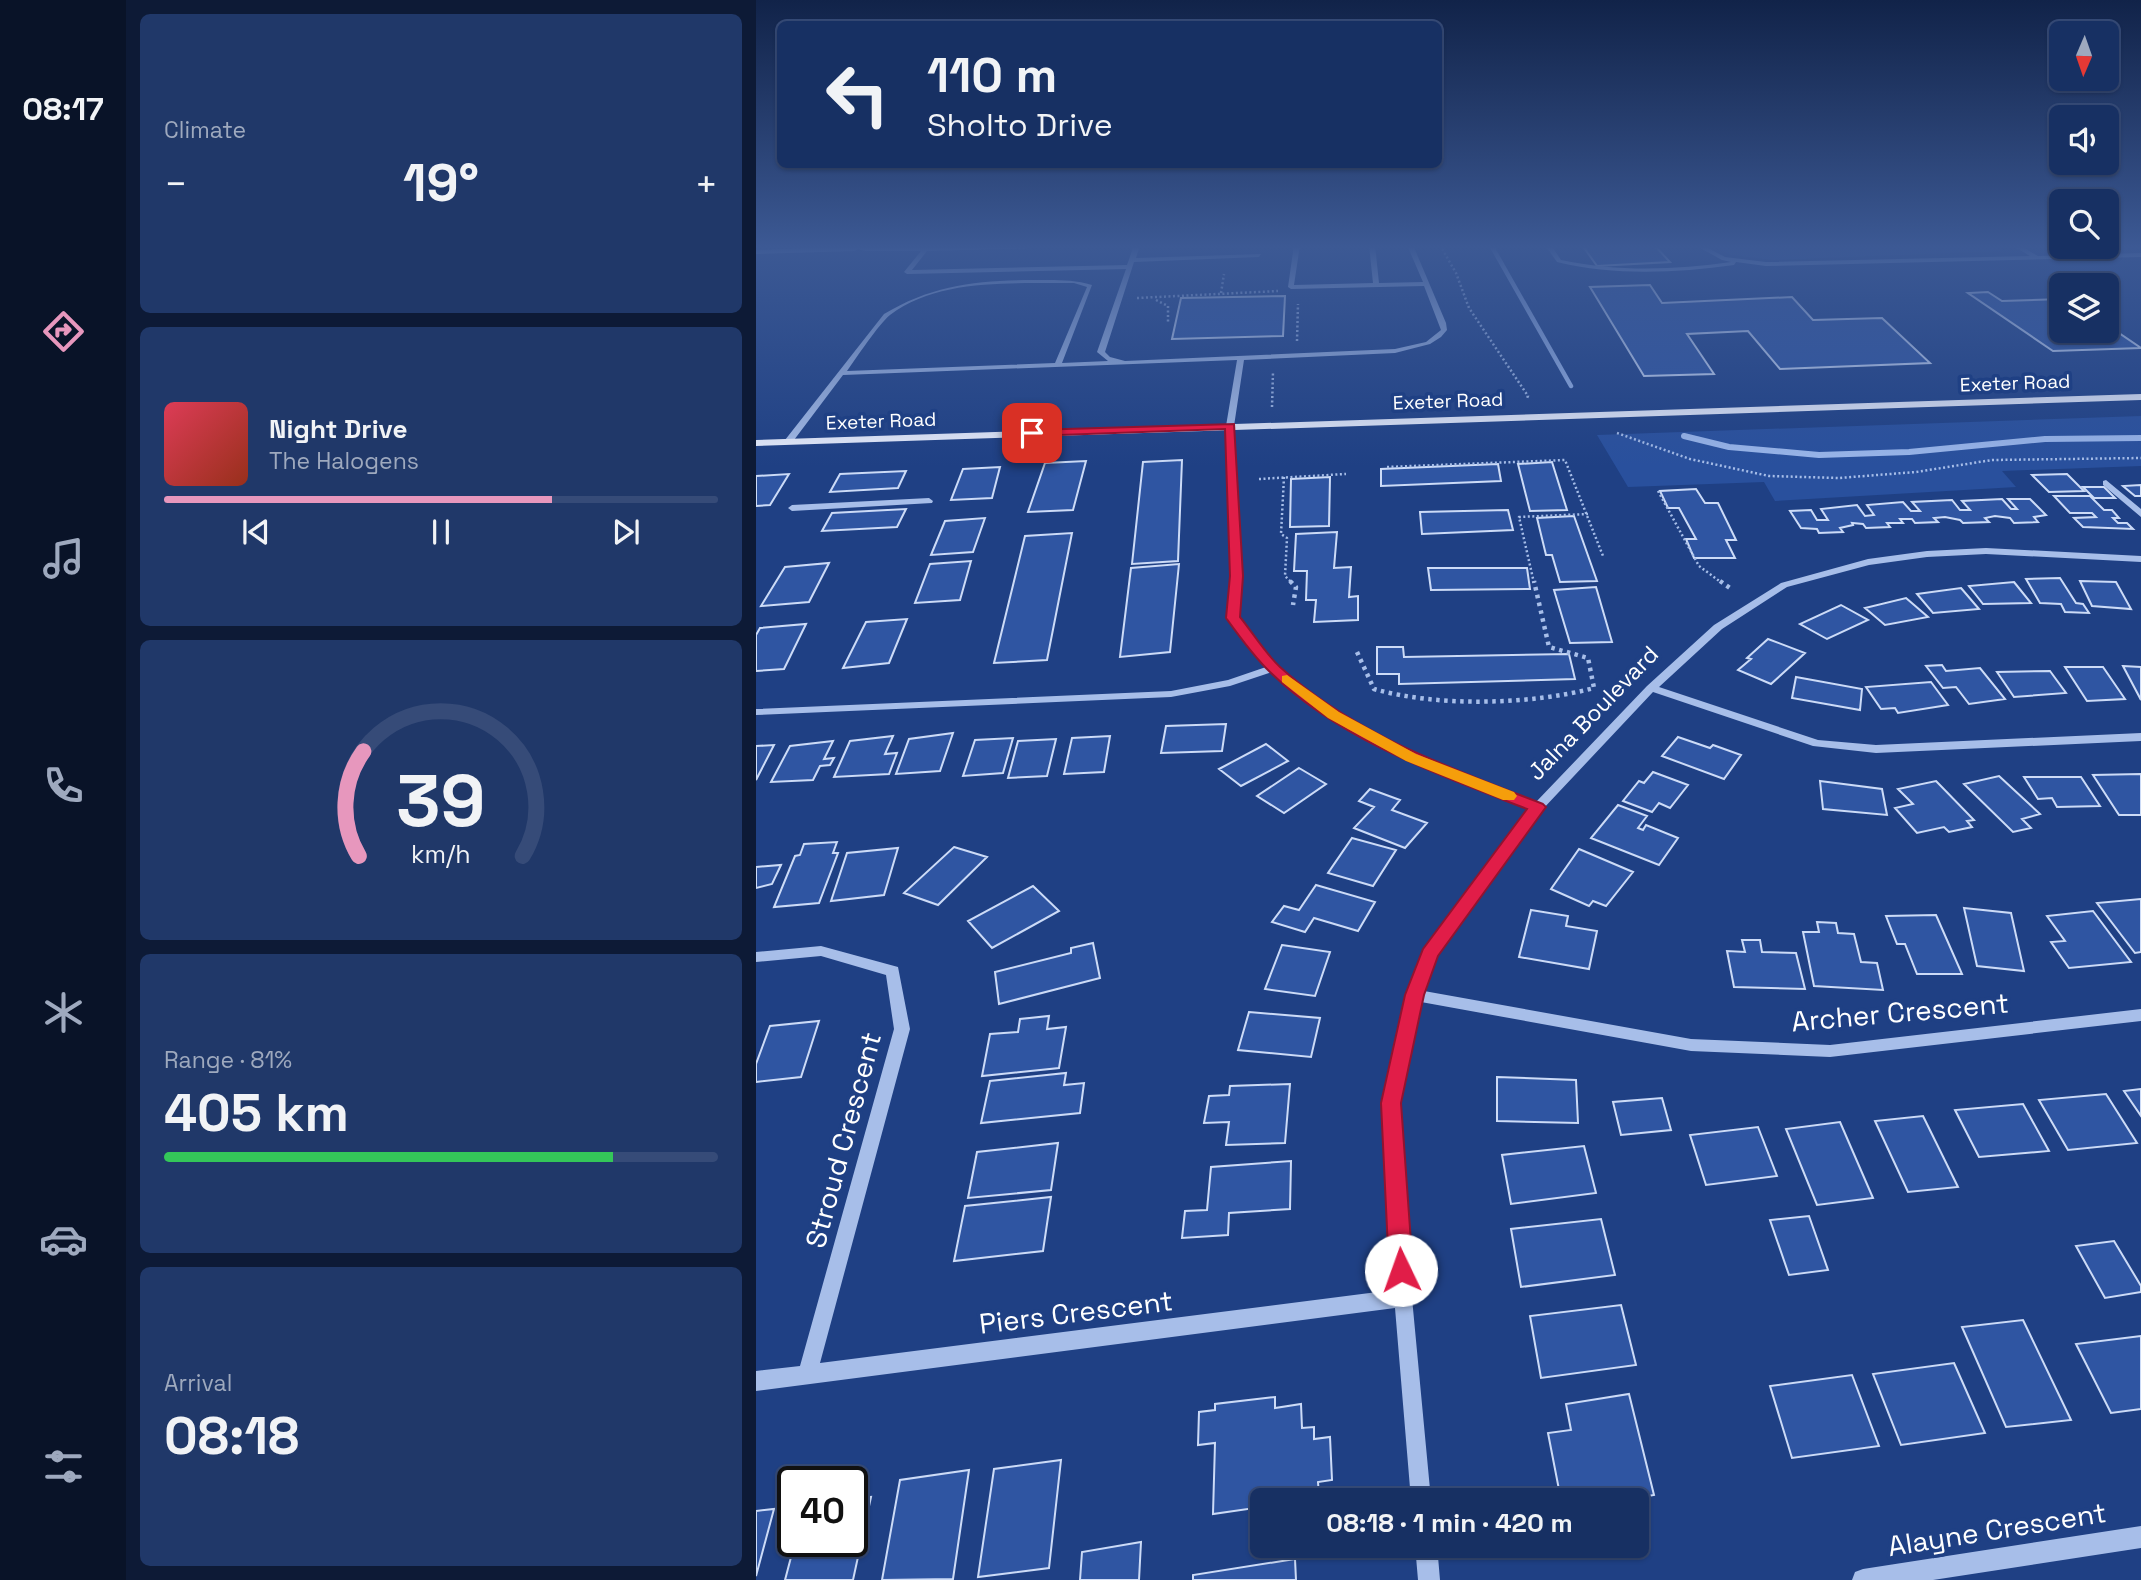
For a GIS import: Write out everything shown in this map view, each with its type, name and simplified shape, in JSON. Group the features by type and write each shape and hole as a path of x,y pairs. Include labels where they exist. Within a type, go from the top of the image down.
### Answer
{"main road":[{"name":"Exeter Road","path":"756,443 2141,397"}],"street":[{"path":"788,442 844,373 883,319"},
{"path":"1057,366 1076,319"},
{"path":"1112,319 1101,352 1108,359 1125,363"},
{"path":"844,373 1395,351 1428,343 1444,330 1440,319"},
{"path":"1241,358 1230,426 1237,576 1233,618 1274,668 1334,715 1411,758 1538,807"},
{"path":"2106,483 2141,514"},
{"path":"792,508 929,501"},
{"name":"Jalna Boulevard","path":"1420,1488 1403,1298 1391,1103 1415,995 1429,954 1538,807 1651,688 1718,627 1784,585 1824,572 1891,558 1986,551 2141,559"},
{"path":"756,712 1171,694 1230,683 1274,668"},
{"path":"1651,688 1817,743 1876,750 2141,737"},
{"name":"Stroud Crescent","path":"756,957 821,951 893,971 902,1028 807,1375"},
{"name":"Archer Crescent","path":"1415,995 1691,1045 1830,1051 2141,1015"},
{"name":"Piers Crescent","path":"756,1381 1403,1298"},
{"name":"Alayne Crescent","path":"1863,1580 2141,1536"},
{"path":"1427,1558 1429,1580"}],"path":[{"path":"1296,356 1297,319"},
{"path":"1476,319 1529,398"},
{"path":"1616,433 1690,459 1769,475 1839,478 1916,472 1992,460 2141,458"},
{"path":"1387,467 1565,460 1580,506 1588,514 1603,556"},
{"path":"1259,478 1346,474"},
{"path":"1284,477 1281,534 1287,538 1285,576 1296,587 1293,606"},
{"path":"1658,491 1699,566 1730,588"},
{"path":"1357,652 1374,689 1388,694 1440,701 1575,693 1594,688 1588,658 1549,647 1519,517 1588,514"}],"shaded area":[{"path":"2141,416 2141,466 2002,471 2016,487 1775,501 1764,482 1628,487 1597,435"}],"building":[{"path":"1176,319 1284,319 1283,336 1172,339"},
{"path":"1609,319 1883,319 1930,363 1780,369 1748,331 1687,334 1714,374 1644,376"},
{"path":"2006,319 2049,319 2049,343 2119,343 2119,333 2141,348 2053,351"},
{"path":"1182,460 1178,561 1132,564 1143,462"},
{"path":"1086,461 1073,510 1028,512 1045,463"},
{"path":"1552,462 1567,510 1530,511 1518,464"},
{"path":"1498,464 1501,481 1381,486 1381,469"},
{"path":"1000,467 992,498 951,500 963,469"},
{"path":"906,471 898,488 830,492 840,474"},
{"path":"789,474 770,505 756,506 756,476"},
{"path":"2067,474 2084,491 2049,492 2032,475"},
{"path":"1330,477 1329,526 1290,527 1291,479"},
{"path":"2141,485 2141,496 2135,496 2123,486"},
{"path":"2083,487 2104,487 2115,498 2094,498"},
{"path":"1696,489 1705,503 1718,503 1736,540 1726,540 1735,558 1694,558 1686,539 1696,539 1679,508 1668,508 1660,491"},
{"path":"2054,496 2090,496 2104,510 2112,510 2119,518 2113,518 2118,523 2127,523 2133,529 2083,527 2074,518 2096,517 2092,513 2070,513"},
{"path":"2002,499 2011,509 2017,509 2008,499 2030,499 2046,515 2034,517 2038,522 2014,523 2010,518 1995,516 1985,518 1989,522 1963,523 1945,517 1934,518 1938,522 1915,523 1912,519 1900,519 1903,523 1887,523 1890,527 1866,528 1863,524 1852,523 1853,525 1840,528 1843,532 1819,533 1817,529 1801,528 1790,511 1811,510 1817,520 1828,520 1821,509 1857,505 1865,516 1874,515 1867,505 1903,502 1911,511 1920,511 1912,502 1952,500 1960,510 1970,510 1962,501"},
{"path":"906,509 897,527 822,531 832,513"},
{"path":"1508,510 1513,530 1422,534 1420,512"},
{"path":"1574,516 1597,581 1560,582 1552,555 1546,555 1537,518"},
{"path":"985,518 973,552 931,555 945,521"},
{"path":"1337,532 1334,568 1351,567 1349,597 1358,596 1358,620 1314,622 1316,600 1306,600 1307,571 1294,571 1296,534"},
{"path":"1072,533 1047,660 994,663 1025,536"},
{"path":"971,561 960,600 915,603 930,564"},
{"path":"829,563 809,602 761,606 785,567"},
{"path":"1179,564 1170,652 1120,657 1131,568"},
{"path":"1428,568 1527,568 1530,589 1431,590"},
{"path":"2060,578 2076,603 2083,604 2089,613 2065,612 2061,604 2040,603 2026,579"},
{"path":"2080,581 2116,582 2131,609 2092,606"},
{"path":"2014,582 2031,603 1983,604 1969,586"},
{"path":"1596,587 1612,642 1570,643 1554,590"},
{"path":"1961,588 1979,609 1933,613 1917,594"},
{"path":"1906,598 1928,617 1885,625 1865,608"},
{"path":"1841,605 1868,620 1827,639 1800,624"},
{"path":"907,619 889,663 843,668 866,622"},
{"path":"806,624 784,669 756,671 756,635 760,628"},
{"path":"1768,639 1805,653 1771,684 1738,670"},
{"path":"1377,647 1403,647 1404,657 1569,654 1575,679 1399,684 1399,674 1377,674"},
{"path":"1942,665 1946,671 1980,668 2005,699 1969,704 1956,687 1943,688 1926,666"},
{"path":"2123,666 2141,667 2141,700"},
{"path":"2065,667 2103,667 2125,699 2087,701"},
{"path":"2050,671 2066,693 2014,697 1997,672"},
{"path":"1796,677 1862,689 1860,710 1792,698"},
{"path":"1931,682 1948,705 1898,713 1895,708 1881,709 1866,687"},
{"path":"1226,724 1222,751 1161,753 1166,726"},
{"path":"953,733 940,771 896,774 909,739"},
{"path":"893,736 885,754 897,753 889,774 834,777 850,741"},
{"path":"1110,736 1104,772 1064,774 1072,738"},
{"path":"1678,737 1741,755 1724,779 1662,756"},
{"path":"1013,738 1003,773 963,776 975,740"},
{"path":"1056,739 1047,776 1008,778 1018,741"},
{"path":"833,741 824,759 834,758 830,765 820,766 813,780 771,782 790,746"},
{"path":"1266,744 1288,761 1241,786 1219,769"},
{"path":"774,745 756,780 756,746"},
{"path":"1299,768 1326,784 1284,813 1257,796"},
{"path":"1653,772 1688,785 1670,808 1659,803 1652,812 1623,801 1639,781 1644,783"},
{"path":"2141,774 2141,815 2119,815 2093,775"},
{"path":"1999,776 2040,814 2022,819 2031,828 2013,832 1964,784"},
{"path":"2024,777 2081,777 2100,806 2057,807 2052,798 2038,799"},
{"path":"1820,781 1882,789 1887,815 1823,809"},
{"path":"1936,781 1974,820 1967,821 1972,827 1949,832 1944,827 1917,833 1895,808 1913,804 1898,789"},
{"path":"1370,789 1400,800 1392,810 1427,823 1405,848 1354,828 1374,807 1359,801"},
{"path":"1618,805 1647,816 1638,828 1643,830 1646,825 1678,838 1659,865 1591,838"},
{"path":"1352,838 1396,850 1373,886 1328,873"},
{"path":"837,842 833,853 838,853 819,903 774,907 795,856 800,855 804,844"},
{"path":"954,847 987,857 938,905 904,893"},
{"path":"898,848 884,895 831,901 847,853"},
{"path":"1579,849 1633,872 1606,906 1593,901 1589,906 1551,889"},
{"path":"781,865 772,884 756,888 756,867"},
{"path":"1316,885 1375,902 1358,931 1314,918 1305,932 1272,922 1284,906 1299,910"},
{"path":"1033,886 1059,911 992,948 968,921"},
{"path":"2141,899 2141,952 2135,953 2097,903"},
{"path":"1964,908 2011,913 2024,971 1977,966"},
{"path":"1531,910 1568,916 1566,926 1597,931 1589,969 1519,957"},
{"path":"2093,911 2131,962 2069,968 2051,942 2065,941 2047,916"},
{"path":"1936,915 1962,974 1917,974 1905,944 1897,944 1886,916"},
{"path":"1817,922 1836,923 1838,933 1854,934 1861,962 1877,963 1883,990 1814,986 1803,932 1819,932"},
{"path":"1742,940 1760,940 1762,952 1796,953 1805,989 1734,987 1727,951 1745,952"},
{"path":"1093,943 1100,978 999,1004 995,972 1071,953 1071,948"},
{"path":"1282,945 1330,952 1315,996 1265,989"},
{"path":"1249,1012 1320,1018 1311,1057 1238,1050"},
{"path":"1049,1016 1047,1029 1066,1027 1059,1068 982,1076 990,1034 1018,1032 1020,1019"},
{"path":"819,1021 801,1077 756,1082 756,1064 770,1026"},
{"path":"1066,1073 1064,1085 1084,1083 1080,1113 981,1123 990,1081"},
{"path":"1497,1077 1576,1080 1578,1123 1497,1121"},
{"path":"1290,1084 1285,1143 1226,1145 1229,1122 1204,1123 1209,1096 1229,1095 1230,1086"},
{"path":"2141,1089 2141,1116 2124,1091"},
{"path":"2106,1094 2137,1143 2068,1150 2039,1100"},
{"path":"1662,1098 1671,1130 1621,1135 1613,1102"},
{"path":"2023,1104 2049,1151 1979,1157 1955,1110"},
{"path":"1923,1116 1958,1187 1908,1192 1875,1121"},
{"path":"1840,1122 1873,1198 1817,1205 1786,1129"},
{"path":"1758,1127 1777,1176 1706,1185 1690,1135"},
{"path":"1058,1143 1051,1190 968,1198 977,1152"},
{"path":"1584,1146 1596,1193 1511,1204 1502,1155"},
{"path":"1291,1161 1290,1209 1229,1213 1228,1235 1182,1238 1185,1211 1207,1210 1211,1167"},
{"path":"1051,1197 1043,1251 954,1261 965,1206"},
{"path":"1809,1216 1828,1270 1789,1275 1770,1220"},
{"path":"1601,1219 1615,1275 1521,1287 1511,1229"},
{"path":"2114,1241 2141,1286 2141,1292 2105,1298 2076,1246"},
{"path":"1621,1305 1636,1365 1541,1378 1530,1316"},
{"path":"2023,1320 2071,1420 2006,1427 1962,1327"},
{"path":"2141,1336 2141,1409 2111,1413 2076,1344"},
{"path":"1954,1363 1985,1433 1901,1445 1873,1374"},
{"path":"1852,1375 1879,1446 1792,1458 1770,1386"},
{"path":"1629,1394 1654,1495 1649,1496 1649,1488 1559,1488 1548,1433 1571,1430 1566,1404"},
{"path":"1275,1397 1275,1408 1301,1404 1302,1428 1314,1427 1314,1439 1330,1437 1332,1480 1318,1482 1318,1488 1250,1488 1250,1509 1213,1514 1215,1443 1198,1445 1199,1412 1215,1410 1215,1404"},
{"path":"1061,1460 1049,1568 978,1577 994,1469"},
{"path":"969,1470 953,1579 882,1580 900,1480"},
{"path":"774,1509 756,1576 756,1511"},
{"path":"1141,1542 1139,1580 1080,1580 1082,1552"},
{"path":"791,1557 858,1557 853,1580 785,1580"},
{"path":"1295,1559 1296,1580 1193,1580 1193,1575"}],"waterway":[{"path":"1533,319 1571,386"},
{"path":"1684,436 1729,447 1819,455 1909,452 2045,439 2141,438"}],"slow traffic":[{"path":"1287,679 1334,715 1411,758 1509,796"}],"route":[{"path":"1032,433 1230,426 1237,576 1233,618 1260,652 1274,668 1334,715 1411,758 1538,807 1429,954 1415,995 1391,1103 1401,1270"}]}
